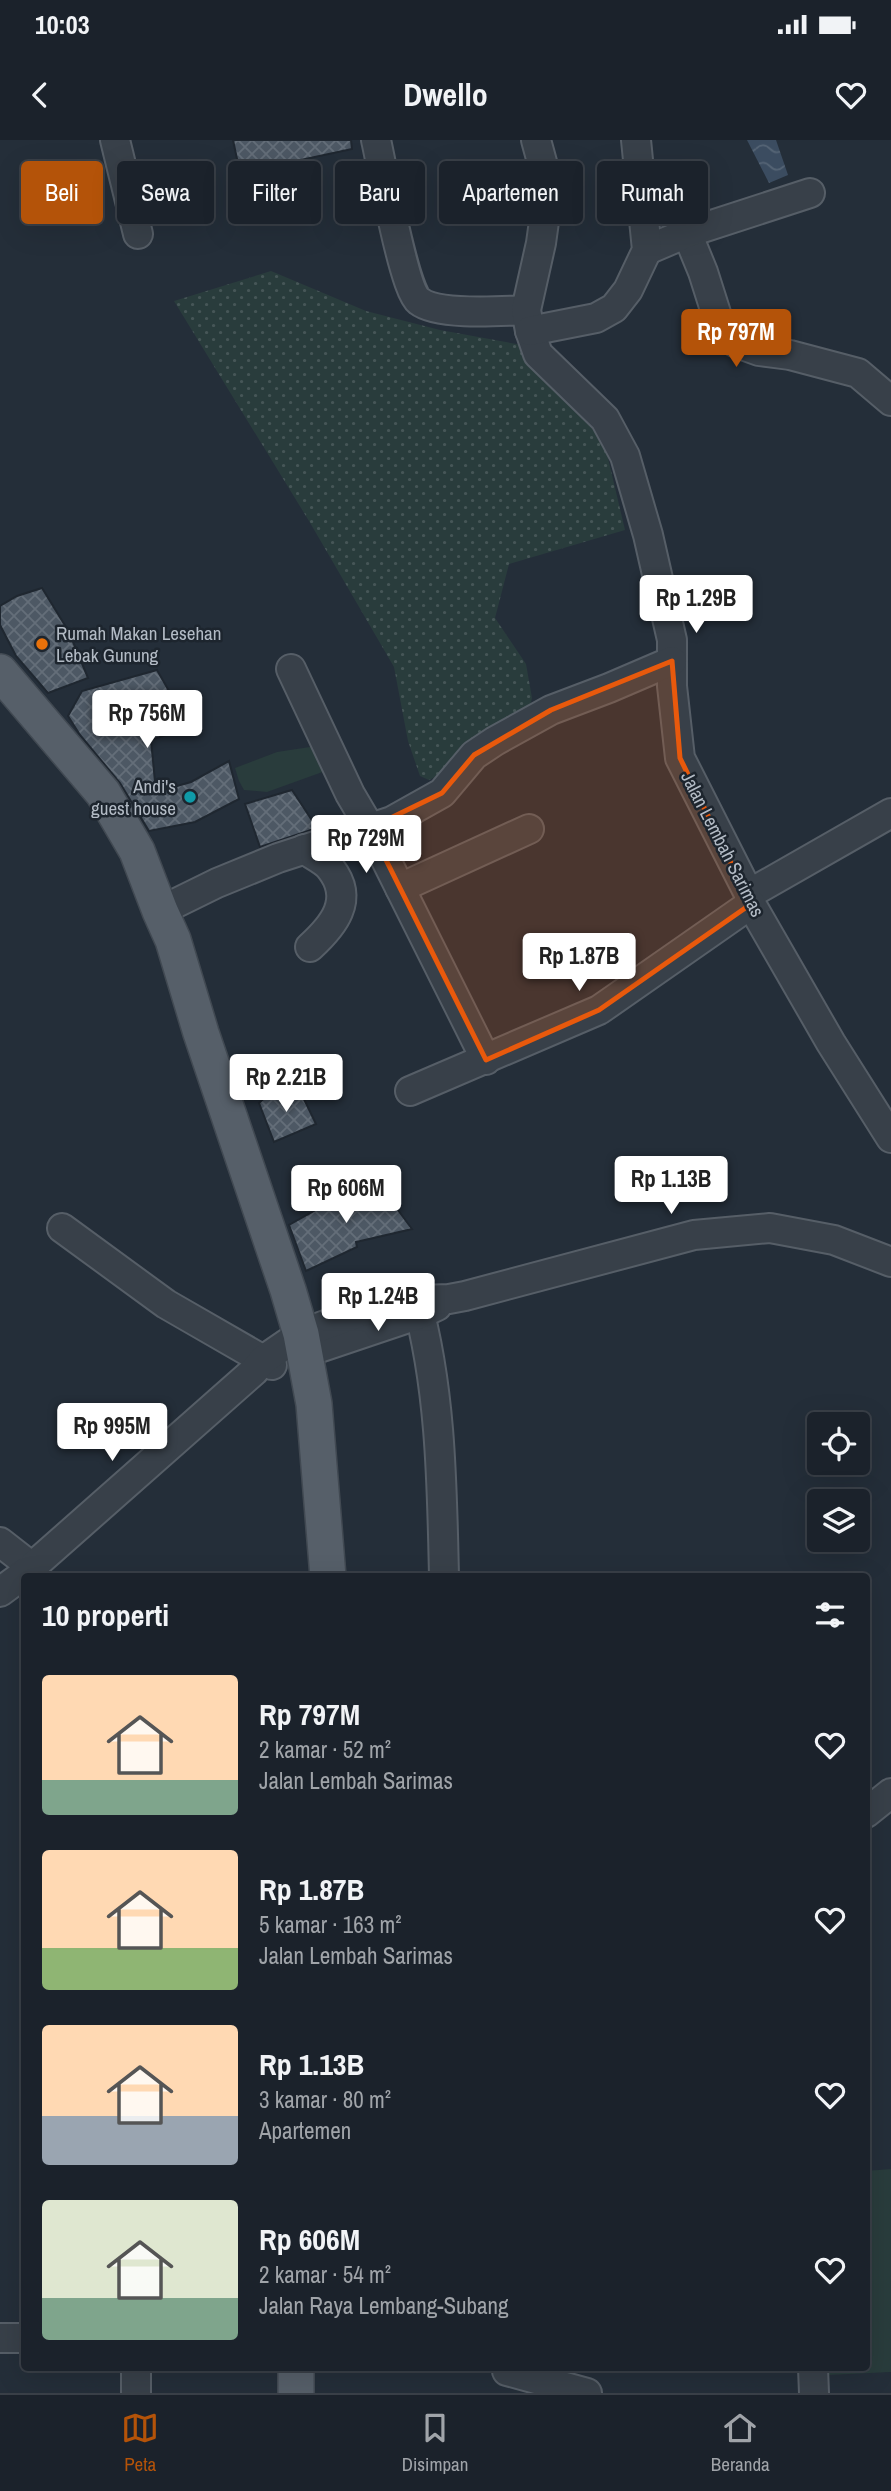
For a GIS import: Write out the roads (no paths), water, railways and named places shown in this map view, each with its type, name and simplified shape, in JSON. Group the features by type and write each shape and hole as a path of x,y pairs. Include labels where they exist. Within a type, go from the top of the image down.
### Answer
{"main road":[{"path":"0,672 103,793 137,851 173,940 303,1343 314,1404 328,1573"},
{"path":"296,2371 296,2393"}],"street":[{"path":"115,140 138,234"},
{"path":"376,140 401,262 411,293 419,302 431,307 528,321 596,318 614,308 628,290 647,250 636,140"},
{"path":"528,321 546,207 545,173 536,140"},
{"path":"647,250 687,233 810,193"},
{"path":"687,233 703,271 723,335 759,351 790,355 858,373 891,401"},
{"name":"Jalan Lembah Sarimas","path":"528,321 538,354 605,419 625,456 672,640 672,686 680,758 750,899 831,1043 891,1138"},
{"path":"160,911 217,884 304,849 392,821 442,793 474,755 551,710 672,661"},
{"path":"291,669 350,794 370,828 486,1060"},
{"path":"410,1091 599,1010 750,899 891,813"},
{"path":"400,888 529,829"},
{"path":"304,849 331,869 341,891 341,909 330,929 310,947"},
{"path":"62,1228 166,1304 263,1365"},
{"path":"24,1573 263,1365 391,1301 418,1307 595,1263 694,1235 770,1228 834,1240 891,1262"},
{"path":"418,1307 432,1383 436,1423 444,1573"},
{"path":"0,1542 32,1567"},
{"path":"0,1592 21,1576"},
{"path":"870,1810 891,1793"},
{"path":"0,2338 21,2338"},
{"path":"136,2371 136,2393"},
{"path":"507,2371 587,2393"},
{"path":"813,2371 814,2393"}],"water":[{"path":"747,140 776,140 788,175 769,183"}],"place":[{"name":"Rumah Makan Lesehan Lebak Gunung","path":"42,644"},
{"name":"Andi's guest house","path":"190,797"}]}
